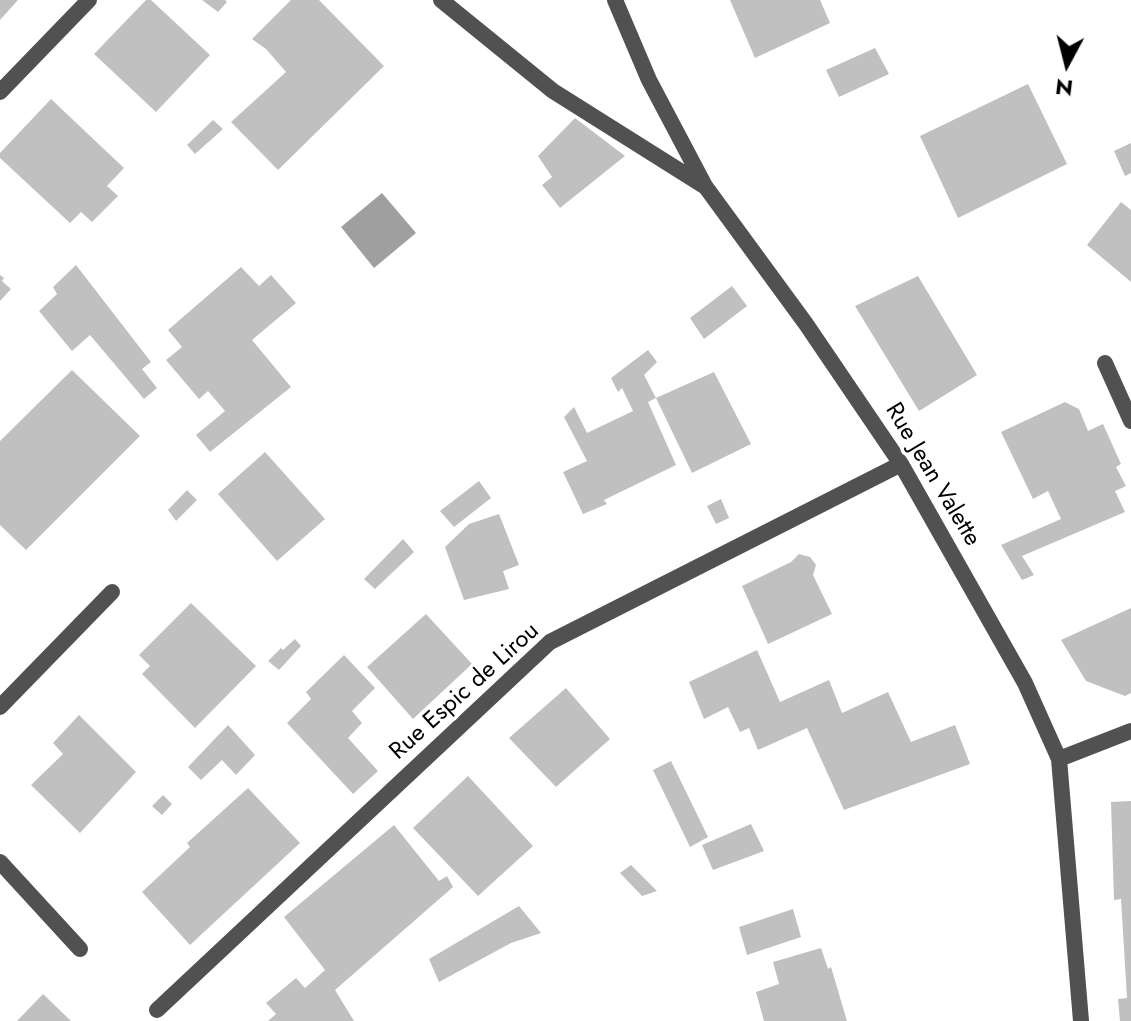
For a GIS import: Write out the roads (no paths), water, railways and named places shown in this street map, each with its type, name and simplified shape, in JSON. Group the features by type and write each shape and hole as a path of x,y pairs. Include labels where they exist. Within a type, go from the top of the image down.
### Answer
{"street":[{"path":"0,92 89,0"},
{"path":"441,0 553,91 705,186"},
{"name":"Rue Jean Valette","path":"615,0 649,80 705,186 806,324 901,464 1025,683 1059,759 1081,1021"},
{"path":"1105,363 1131,421"},
{"name":"Rue Espic de Lirou","path":"157,1010 550,642 901,464"},
{"path":"0,707 112,592"},
{"path":"1059,759 1131,731"},
{"path":"0,862 80,949"}]}
